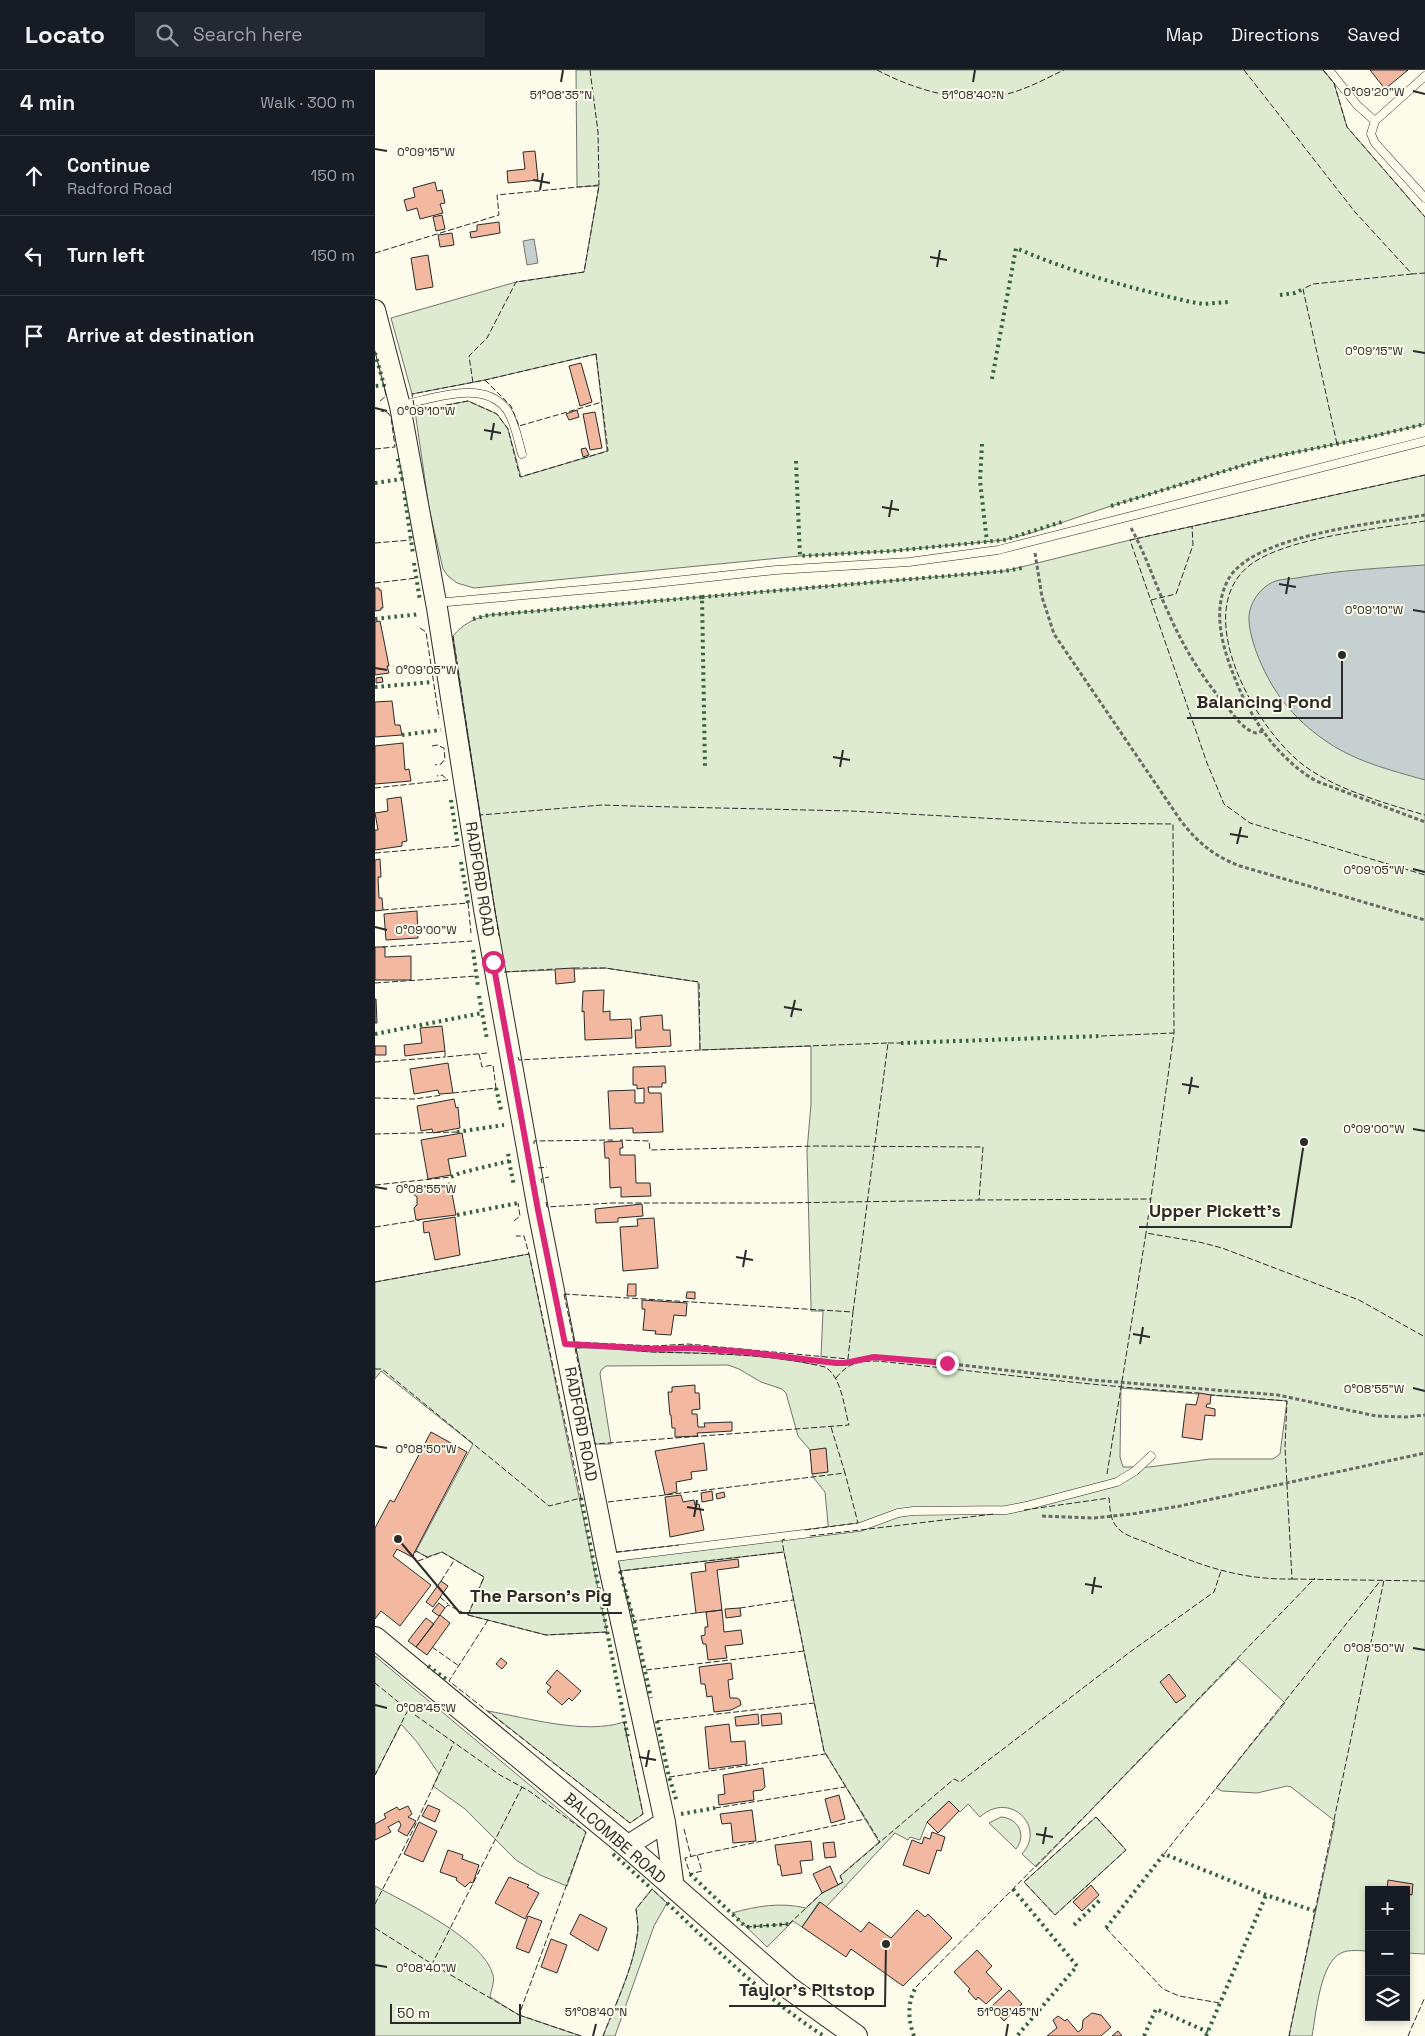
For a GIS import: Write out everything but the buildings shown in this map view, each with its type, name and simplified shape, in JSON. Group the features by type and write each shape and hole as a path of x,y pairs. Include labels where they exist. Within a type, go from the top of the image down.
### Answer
{"main road":[{"name":"BALCOMBE ROAD","path":"375,1638 627,1846 789,1988 856,2036"}],"street":[{"name":"RADFORD ROAD","path":"375,310 401,406 436,602 499,997 538,1210 607,1558 665,1822 673,1888"},
{"path":"627,1846 665,1822"}],"lane":[{"path":"1329,70 1357,105 1375,121"},
{"path":"1425,76 1375,121 1371,130 1373,140 1425,198"},
{"path":"401,406 463,393 476,393 490,397 501,404 509,414 522,454"},
{"path":"436,602 637,585 776,570 909,562 998,550 1033,543 1425,441"},
{"path":"607,1558 860,1527 898,1513 913,1511 1015,1509 1112,1484 1135,1471 1151,1456"}],"path":[{"path":"1425,516 1289,541 1251,557 1233,572 1225,586 1221,602 1222,640 1237,684 1263,730 1285,758 1303,774 1316,782 1425,822"},
{"path":"1126,519 1147,559 1168,613 1195,664 1224,704 1245,728 1256,733 1263,730"},
{"path":"1033,543 1044,604 1054,634 1181,822 1202,845 1214,854 1241,866 1425,920"},
{"path":"565,1344 655,1349 700,1348 836,1363 874,1357 899,1358 1092,1380 1278,1395 1376,1416 1406,1417 1425,1414"},
{"path":"1036,1515 1094,1518 1132,1514 1179,1506 1425,1453"}],"green space":[{"path":"576,70 1323,70 1334,83 1347,127 1425,217 1425,424 1267,458 1004,540 892,551 800,556 474,588 457,583 443,569 429,508 415,411 468,401 497,414 508,429 521,477 607,451 596,354 485,380 412,394 391,318 516,282 584,272 599,186 577,187"},
{"path":"1425,475 1425,1954 1410,1953 1410,1886 1365,1886 1365,1951 1355,1950 1341,1953 1328,1967 1320,1990 1312,2036 1289,2036 1335,1821 1291,1787 1287,1786 1257,1793 1222,1791 1216,1788 1285,1703 1238,1659 1036,1867 1022,1854 1029,1843 1030,1833 1027,1823 1021,1815 1013,1809 1002,1807 991,1810 980,1817 968,1804 960,1812 949,1801 927,1822 920,1840 910,1837 908,1840 895,1833 826,1907 819,1902 802,1927 793,1921 767,1947 732,1913 750,1908 769,1906 787,1905 806,1908 822,1893 843,1882 840,1876 879,1842 824,1751 784,1552 620,1571 618,1560 829,1534 825,1492 813,1477 810,1450 798,1436 786,1393 782,1389 761,1382 728,1365 606,1366 601,1370 600,1374 611,1444 595,1444 575,1348 736,1355 776,1358 817,1365 821,1357 823,1311 811,1311 807,1151 811,1104 811,1046 700,1050 698,982 605,968 504,972 453,636 469,622 489,615 1005,571 1130,540","holes":["1121,1388 1287,1401 1280,1454 1273,1459 1210,1459 1149,1467 1123,1467 1120,1457"]},
{"path":"529,1254 607,1632 546,1635 468,1615 484,1577 442,1552 427,1557 416,1551 473,1444 381,1371 375,1379 375,1282"},
{"path":"375,1656 586,1832 567,1886 540,1875 516,1860 465,1809 433,1786 439,1774 417,1742 401,1724 375,1775"},
{"path":"488,1711 574,1726 609,1726 624,1722 643,1814 630,1823"},
{"path":"1001,1817 1012,1820 1019,1828 1021,1838 1016,1849 989,1823"},
{"path":"1096,1817 1126,1850 1055,1915 1024,1882"},
{"path":"375,1886 442,1923 475,1948 487,1962 493,1975 490,1997 519,2015 581,2036 375,2036"},
{"path":"652,1889 667,1903 654,1926 615,2036 603,2036 632,1960 638,1933 636,1909"}],"shaded area":[{"path":"534,239 538,263 527,265 523,241"},
{"path":"1425,565 1425,780 1359,759 1335,747 1304,724 1281,698 1262,666 1253,642 1249,615 1252,604 1258,594 1266,586 1277,581 1345,571"}],"hedge":[{"path":"992,379 1016,248 1102,279 1146,291 1204,304 1228,302"},
{"path":"1280,295 1295,293 1303,289"},
{"path":"375,353 384,385 375,386"},
{"path":"1111,506 1267,458 1425,424"},
{"path":"982,444 980,481 987,542"},
{"path":"375,483 402,479 397,455"},
{"path":"796,461 800,556 892,551 1004,540 1065,521"},
{"path":"404,491 413,554"},
{"path":"414,563 420,601"},
{"path":"702,597 1022,568"},
{"path":"473,619 489,615 702,597 705,769"},
{"path":"375,619 420,614"},
{"path":"375,687 433,682"},
{"path":"402,735 441,730"},
{"path":"451,800 458,846"},
{"path":"461,862 468,903"},
{"path":"473,950 478,987"},
{"path":"479,996 487,1039"},
{"path":"375,1034 482,1013"},
{"path":"901,1043 1101,1036"},
{"path":"496,1088 501,1110"},
{"path":"457,1132 504,1125"},
{"path":"451,1177 509,1161 508,1152"},
{"path":"509,1161 514,1186"},
{"path":"457,1215 518,1203"},
{"path":"581,1498 628,1738"},
{"path":"620,1571 634,1621 651,1698"},
{"path":"428,1666 449,1681"},
{"path":"657,1721 669,1777 677,1802"},
{"path":"681,1814 715,1808"},
{"path":"613,1854 652,1889"},
{"path":"1106,1928 1164,1854 1266,1895 1315,1911"},
{"path":"690,1874 746,1927 789,1924"},
{"path":"1013,1889 1077,1966 1017,2036"},
{"path":"1206,2036 1266,1895"},
{"path":"1074,1925 1102,1898"},
{"path":"667,1903 762,1990 824,2036"},
{"path":"914,2036 909,2011 916,1987"},
{"path":"1144,2036 1156,2009 1208,2032"}],"fence":[{"path":"590,70 598,132 599,185"},
{"path":"877,70 907,84 940,94 974,98 991,97 1014,92 1036,84 1064,70"},
{"path":"1244,70 1355,212 1412,274 1425,273"},
{"path":"1323,70 1334,83 1347,127 1425,217"},
{"path":"375,253 499,215 497,195 599,185 584,272 516,282 487,338 469,356 473,383"},
{"path":"1337,444 1303,289 1313,284 1412,274"},
{"path":"596,354 608,451 520,477 508,429 497,414 468,401 415,411 412,394 485,380 596,354"},
{"path":"485,380 511,406 519,426 602,402"},
{"path":"380,401 386,396 384,385"},
{"path":"375,449 395,447 391,417 388,413 381,411"},
{"path":"1425,475 1130,540 1207,763 1224,804 1250,823 1425,875"},
{"path":"1425,521 1309,541 1266,555 1250,565 1233,586 1226,612 1228,641 1237,671 1251,701 1268,728 1287,751 1306,767 1333,783 1363,796 1425,815"},
{"path":"1151,600 1176,594 1193,545 1192,526"},
{"path":"375,543 411,540"},
{"path":"375,583 417,578"},
{"path":"420,628 426,632 439,718"},
{"path":"453,636 480,815 602,805 851,811 1076,823 1173,824 1174,1033 1146,1233"},
{"path":"432,746 437,745 444,748 445,759 441,764 435,765"},
{"path":"375,788 448,780 442,775 437,776"},
{"path":"480,815 499,936"},
{"path":"375,853 458,846"},
{"path":"383,910 468,903 471,933"},
{"path":"382,947 472,941"},
{"path":"574,968 605,968 699,982 700,1050"},
{"path":"504,972 555,969"},
{"path":"375,983 477,976"},
{"path":"1101,1036 1174,1033"},
{"path":"888,1043 901,1043"},
{"path":"518,1057 519,1060 700,1050 888,1043 853,1312"},
{"path":"445,1051 445,1057 487,1053"},
{"path":"453,1093 496,1088 493,1065 482,1067 479,1054"},
{"path":"375,1062 445,1057"},
{"path":"375,1098 414,1099 443,1095"},
{"path":"375,1134 457,1132"},
{"path":"534,1144 534,1141 613,1140"},
{"path":"546,1202 547,1207 611,1203 979,1200 983,1147 816,1146 650,1150 649,1141 620,1140"},
{"path":"539,1167 547,1167"},
{"path":"375,1185 451,1177"},
{"path":"542,1183 541,1179 549,1177"},
{"path":"979,1200 1151,1199"},
{"path":"514,1221 520,1216 518,1203"},
{"path":"375,1227 420,1220"},
{"path":"1107,1474 1146,1233 1222,1248 1359,1300 1425,1337"},
{"path":"375,1282 529,1254 524,1236 516,1236"},
{"path":"375,1369 382,1369 549,1506 581,1498 529,1254"},
{"path":"564,1294 853,1312 848,1359 688,1344 654,1346 574,1342 564,1294"},
{"path":"591,1347 761,1357 804,1362 825,1367 831,1372 839,1385 849,1425 595,1444 575,1348 591,1347"},
{"path":"836,1378 849,1366 877,1361 1078,1383 1199,1393"},
{"path":"1024,1510 1109,1498 1113,1521 1123,1533 1131,1537 1183,1558 1235,1574 1272,1579 1292,1579 1285,1447 1287,1401 1211,1395"},
{"path":"608,1502 845,1473 831,1427"},
{"path":"805,1530 858,1523 845,1473"},
{"path":"810,1536 994,1514"},
{"path":"785,1539 782,1540 784,1552 824,1751 880,1842"},
{"path":"616,1552 679,1545"},
{"path":"427,1557 416,1551 413,1557 418,1561 442,1552 484,1577 468,1615 448,1605 445,1608"},
{"path":"696,1613 634,1621 620,1571 784,1552"},
{"path":"441,1581 455,1559"},
{"path":"838,1885 843,1882 840,1876 954,1779 960,1782 1130,1652 1214,1592 1221,1571"},
{"path":"916,1987 1087,1814 1315,1578"},
{"path":"1292,1579 1425,1581"},
{"path":"1164,1854 1381,1580"},
{"path":"1289,2036 1384,1580"},
{"path":"440,1597 448,1604"},
{"path":"740,1608 793,1600"},
{"path":"468,1615 546,1635 607,1632"},
{"path":"488,1620 449,1681 630,1823 643,1814 624,1722"},
{"path":"432,1647 459,1666"},
{"path":"646,1670 804,1651"},
{"path":"375,1683 408,1710 375,1775"},
{"path":"657,1721 814,1703"},
{"path":"408,1710 500,1775 529,1791 586,1832 519,2015 432,1964 522,1787"},
{"path":"375,1904 413,1830 454,1742"},
{"path":"669,1777 825,1754"},
{"path":"715,1808 845,1787"},
{"path":"1096,1817 1126,1850 1055,1915 1024,1882 1096,1817"},
{"path":"697,1855 702,1871 690,1874 685,1858 697,1855 865,1819"},
{"path":"684,1829 691,1857"},
{"path":"603,2036 632,1960 638,1933 636,1909 652,1889 667,1903"},
{"path":"746,1927 789,1924 822,1893"},
{"path":"375,1928 432,1964"},
{"path":"1106,1928 1163,1989 1179,1996 1220,2003"},
{"path":"1408,2036 1425,1997"},
{"path":"519,2015 581,2036"}],"place":[{"name":"Balancing Pond","path":"1342,655"},
{"name":"Upper Pickett's","path":"1304,1142"},
{"name":"The Parson's Pig","path":"398,1539"},
{"name":"Taylor's Pitstop","path":"886,1944"}],"route":[{"path":"493,962 538,1210 565,1344 655,1349 691,1348 746,1352 836,1363 852,1362 874,1357 947,1363"}]}
